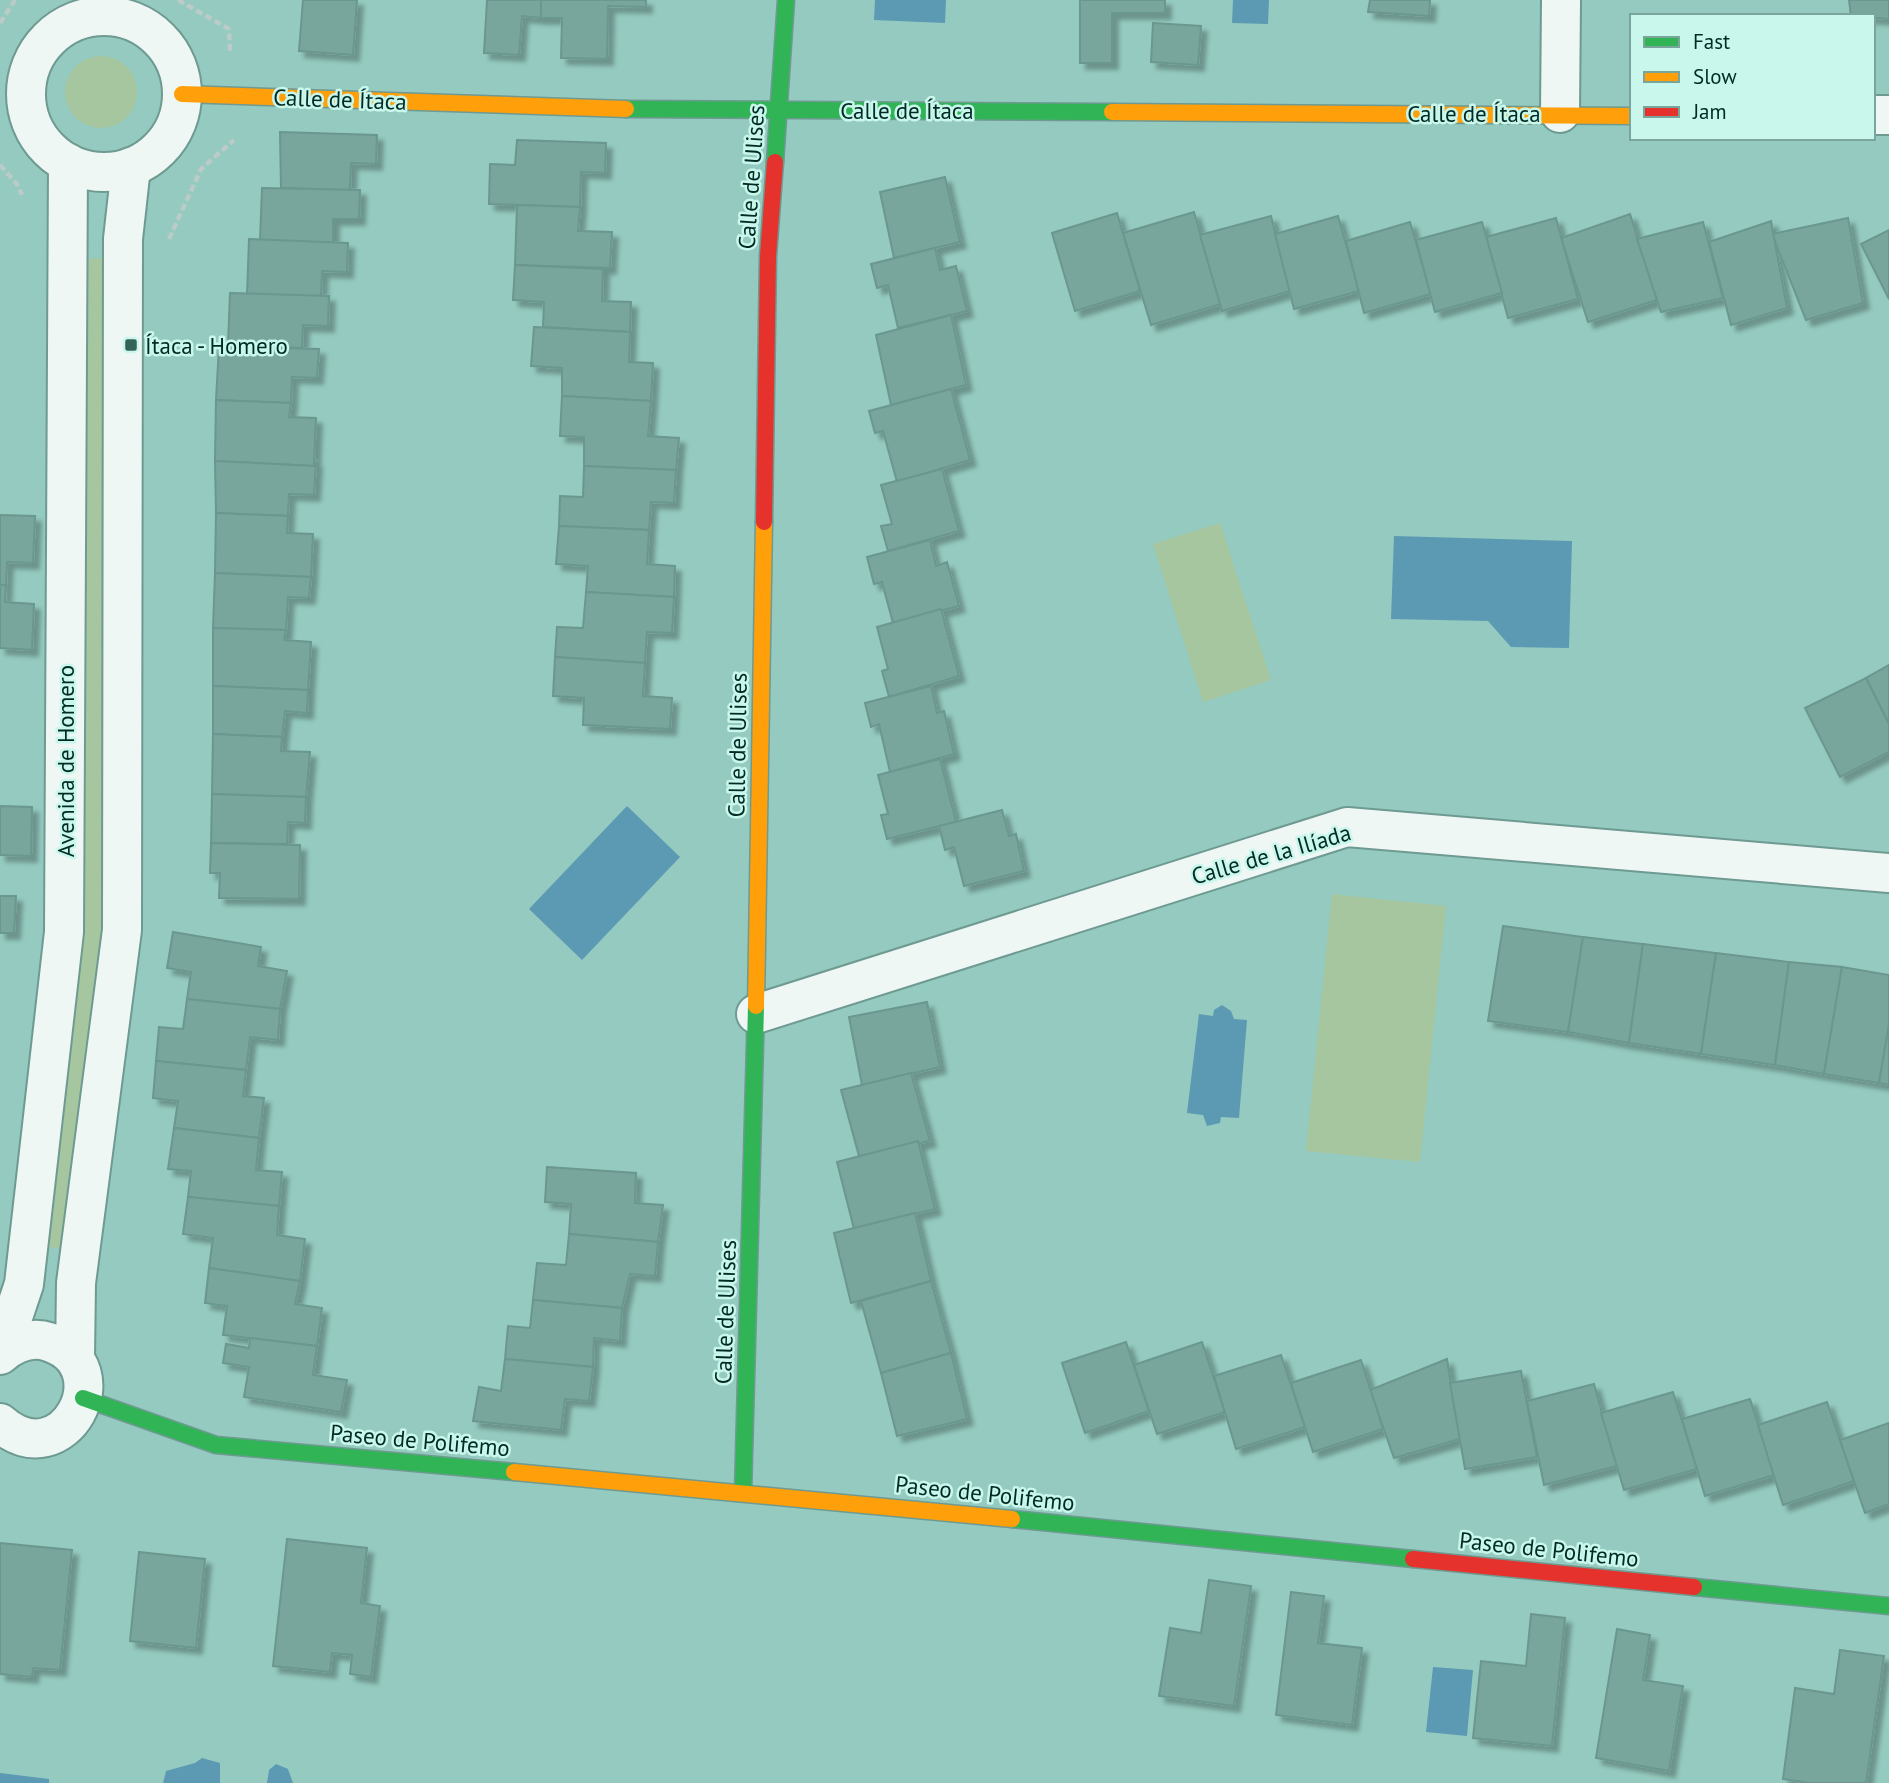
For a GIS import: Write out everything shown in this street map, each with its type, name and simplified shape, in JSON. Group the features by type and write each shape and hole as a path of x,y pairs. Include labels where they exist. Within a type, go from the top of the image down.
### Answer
{"street":[{"name":"Calle de Ulises","path":"743,1492 756,1014 768,256 786,0"},
{"path":"1560,113 1561,0"},
{"path":"69,12 91,17 138,12 170,53 178,72 181,94 178,117 167,138 152,155 131,167 109,172 88,170 68,163 50,150 36,132 28,112 13,90 29,70 38,51 69,12"},
{"name":"Calle de Ítaca","path":"181,94 702,111 1560,113 1630,116"},
{"name":"Avenida de Homero","path":"1,1354 24,1283 64,932 68,163"},
{"path":"0,1423 16,1434 34,1438 50,1436 64,1429 75,1417 83,1398 83,1378 75,1358 76,1283 122,930 123,239 131,167"},
{"name":"Calle de la Ilíada","path":"756,1014 1347,827 1889,873"},
{"path":"1,1354 19,1342 40,1339 59,1345 75,1358"},
{"name":"Paseo de Polifemo","path":"83,1398 216,1445 743,1492 1889,1606"}],"path":[{"path":"0,23 15,0"}],"green space":[{"path":"101,56 121,62 131,72 137,92 131,112 121,122 101,128 81,122 71,112 65,92 71,72 81,62"},
{"path":"107,258 110,924 69,1250 49,1247 83,926 81,259"},
{"path":"1220,523 1271,680 1203,702 1153,544"},
{"path":"1332,894 1446,906 1420,1162 1306,1151"}],"water":[{"path":"875,0 946,0 945,23 874,20"},
{"path":"1233,0 1269,0 1268,24 1232,23"},
{"path":"1394,536 1572,541 1569,648 1511,647 1488,621 1391,619"},
{"path":"627,806 680,857 582,960 529,909"},
{"path":"1222,1005 1231,1011 1234,1019 1247,1020 1239,1118 1221,1117 1220,1123 1207,1126 1203,1115 1187,1113 1199,1014 1213,1016 1214,1010"},
{"path":"1433,1667 1473,1670 1467,1736 1426,1732"},
{"path":"202,1758 220,1763 220,1783 163,1783 166,1771 195,1763"},
{"path":"276,1764 288,1769 293,1783 267,1783 269,1770"},
{"path":"0,1773 49,1779 49,1783 0,1783"}],"building":[{"path":"303,0 357,0 353,55 299,51"},
{"path":"487,0 541,0 541,18 522,16 519,55 484,53"},
{"path":"541,0 646,0 646,7 608,6 607,59 561,58 562,18 541,18"},
{"path":"1080,0 1165,0 1165,13 1112,13 1112,63 1080,63"},
{"path":"1370,0 1430,0 1429,16 1368,12"},
{"path":"1849,0 1889,0 1889,19 1875,18 1875,14 1851,14"},
{"path":"1153,23 1201,26 1198,65 1151,62"},
{"path":"280,132 377,135 376,164 351,163 350,190 281,188"},
{"path":"517,140 606,143 605,173 581,172 580,207 489,204 490,164 515,165"},
{"path":"945,177 960,242 894,258 880,192"},
{"path":"262,188 360,190 359,219 333,219 333,243 260,241"},
{"path":"517,205 580,207 578,231 612,232 610,268 515,265"},
{"path":"1194,212 1221,304 1151,325 1123,233"},
{"path":"1117,213 1140,291 1075,311 1052,233"},
{"path":"1630,214 1657,300 1588,322 1561,238"},
{"path":"1271,216 1290,291 1222,311 1200,235"},
{"path":"1338,216 1359,291 1294,309 1275,234"},
{"path":"1556,218 1578,299 1508,318 1486,237"},
{"path":"1848,218 1863,303 1806,320 1772,234"},
{"path":"1771,221 1787,308 1731,325 1709,242"},
{"path":"1410,222 1431,294 1364,313 1346,241"},
{"path":"1482,222 1502,293 1435,312 1416,240"},
{"path":"1703,222 1723,298 1661,312 1637,239"},
{"path":"1889,230 1889,299 1861,244"},
{"path":"249,239 348,243 347,272 322,271 321,297 247,295"},
{"path":"935,248 940,270 956,266 967,311 898,328 888,285 877,288 871,264"},
{"path":"515,265 603,269 602,301 631,302 630,332 543,327 544,302 513,300"},
{"path":"230,293 329,296 328,326 303,325 302,348 228,345"},
{"path":"951,315 966,385 891,405 876,335"},
{"path":"534,327 630,332 629,362 653,363 651,401 562,396 562,368 531,366"},
{"path":"219,346 319,349 317,378 292,377 291,403 216,400"},
{"path":"951,389 970,460 897,482 883,431 875,433 869,411"},
{"path":"562,396 651,401 648,436 679,438 676,470 584,466 584,437 560,436"},
{"path":"216,400 291,403 289,417 316,418 314,466 215,461"},
{"path":"215,461 314,466 316,463 314,495 289,494 288,516 216,513"},
{"path":"584,466 676,470 674,503 651,502 649,530 559,526 560,496 583,497"},
{"path":"942,469 959,531 888,551 881,526 892,524 881,485"},
{"path":"216,513 288,516 287,533 313,534 311,577 215,573"},
{"path":"0,515 35,516 33,563 7,562 6,585 0,585"},
{"path":"559,526 649,530 647,564 675,566 674,597 586,592 588,566 556,564"},
{"path":"930,540 936,566 947,562 959,606 893,623 882,582 874,584 867,557"},
{"path":"215,573 311,577 309,598 288,597 286,630 213,628"},
{"path":"0,585 6,585 5,602 34,604 32,650 0,648"},
{"path":"586,592 674,597 672,633 647,632 645,663 555,657 557,627 583,628"},
{"path":"941,609 959,676 889,697 882,671 888,669 877,627"},
{"path":"213,628 286,630 284,640 311,642 308,690 213,686"},
{"path":"555,657 645,663 643,696 672,698 670,729 583,725 584,698 553,696"},
{"path":"1889,665 1889,724 1866,678"},
{"path":"1866,678 1889,724 1889,752 1840,777 1805,708"},
{"path":"213,686 308,690 307,713 285,711 282,737 213,734"},
{"path":"931,686 937,713 944,711 954,754 890,772 879,724 871,727 865,703"},
{"path":"213,734 282,737 281,751 310,752 306,797 212,794"},
{"path":"940,759 956,822 887,839 881,815 888,814 878,775"},
{"path":"212,794 306,797 305,823 288,822 287,844 211,843"},
{"path":"0,806 32,807 31,856 0,855"},
{"path":"1002,810 1009,836 1016,834 1024,871 964,886 954,847 945,850 939,826"},
{"path":"211,843 300,845 299,899 219,898 220,873 210,873"},
{"path":"0,896 16,896 14,933 0,933"},
{"path":"1503,926 1583,937 1568,1032 1488,1021"},
{"path":"173,932 261,947 258,966 287,971 280,1009 187,999 191,972 167,968"},
{"path":"1583,937 1643,944 1629,1043 1568,1032"},
{"path":"1643,944 1716,953 1701,1054 1629,1043"},
{"path":"1716,953 1789,962 1775,1065 1701,1054"},
{"path":"1789,962 1842,967 1824,1074 1775,1065"},
{"path":"1842,967 1889,975 1889,1025 1879,1083 1824,1074"},
{"path":"187,999 280,1009 278,1040 250,1037 246,1070 156,1061 159,1027 183,1029"},
{"path":"927,1002 940,1067 862,1085 849,1017"},
{"path":"1889,1025 1889,1085 1879,1083"},
{"path":"156,1061 246,1070 243,1096 264,1098 259,1138 174,1128 178,1101 153,1098"},
{"path":"911,1073 930,1141 859,1156 841,1090"},
{"path":"174,1128 259,1138 256,1170 282,1172 279,1206 188,1197 191,1171 168,1169"},
{"path":"918,1141 935,1209 854,1229 837,1162"},
{"path":"547,1167 636,1173 635,1203 663,1205 658,1242 569,1234 571,1204 545,1202"},
{"path":"188,1197 279,1206 277,1235 305,1239 300,1281 209,1268 213,1238 183,1234"},
{"path":"915,1213 931,1281 851,1303 834,1233"},
{"path":"569,1234 658,1242 655,1276 630,1274 622,1308 533,1300 537,1263 566,1265"},
{"path":"209,1268 300,1281 295,1304 322,1308 317,1346 223,1335 227,1306 205,1303"},
{"path":"931,1281 951,1353 881,1373 861,1301"},
{"path":"533,1300 622,1308 620,1341 594,1338 593,1367 505,1359 508,1326 530,1328"},
{"path":"250,1338 317,1346 313,1375 347,1380 341,1412 244,1397 249,1367 223,1363 226,1344 249,1348"},
{"path":"1126,1342 1149,1411 1085,1433 1062,1363"},
{"path":"1202,1342 1225,1412 1157,1434 1134,1365"},
{"path":"951,1353 967,1419 897,1436 881,1373"},
{"path":"1281,1355 1305,1427 1236,1449 1214,1376"},
{"path":"505,1359 593,1367 589,1401 565,1399 561,1430 473,1421 479,1387 501,1391"},
{"path":"1447,1359 1460,1439 1394,1458 1370,1390"},
{"path":"1361,1360 1383,1429 1313,1452 1291,1383"},
{"path":"1521,1371 1537,1457 1465,1469 1450,1383"},
{"path":"1594,1384 1617,1466 1544,1485 1527,1401"},
{"path":"1673,1392 1697,1469 1624,1490 1601,1413"},
{"path":"1750,1399 1774,1475 1705,1496 1682,1419"},
{"path":"1827,1402 1854,1481 1783,1505 1758,1425"},
{"path":"1889,1423 1889,1504 1865,1513 1840,1440"},
{"path":"287,1539 367,1548 361,1603 380,1606 371,1677 350,1674 352,1655 332,1653 330,1672 273,1666"},
{"path":"0,1543 72,1550 60,1670 33,1668 32,1677 0,1674"},
{"path":"139,1552 205,1559 196,1648 130,1641"},
{"path":"1209,1580 1251,1586 1234,1706 1159,1696 1170,1628 1201,1633"},
{"path":"1291,1592 1324,1596 1318,1643 1362,1648 1352,1725 1276,1715"},
{"path":"1531,1614 1565,1618 1552,1746 1473,1738 1481,1661 1526,1666"},
{"path":"1617,1629 1650,1635 1643,1680 1683,1686 1669,1771 1596,1758"},
{"path":"1840,1650 1884,1656 1866,1783 1809,1783 1783,1779 1795,1688 1834,1694"}],"traffic: fast":[{"path":"775,162 786,0"},
{"path":"626,109 1112,112"},
{"path":"743,1492 756,1006"},
{"path":"83,1398 216,1445 514,1472"},
{"path":"1012,1519 1413,1559"},
{"path":"1694,1587 1889,1606"}],"traffic: slow":[{"path":"182,94 626,109"},
{"path":"1112,112 1630,116"},
{"path":"756,1006 764,522"},
{"path":"514,1472 1012,1519"}],"traffic: jam":[{"path":"764,522 768,256 775,162"},
{"path":"1413,1559 1694,1587"}],"place":[{"name":"Ítaca - Homero","path":"131,345"}]}
